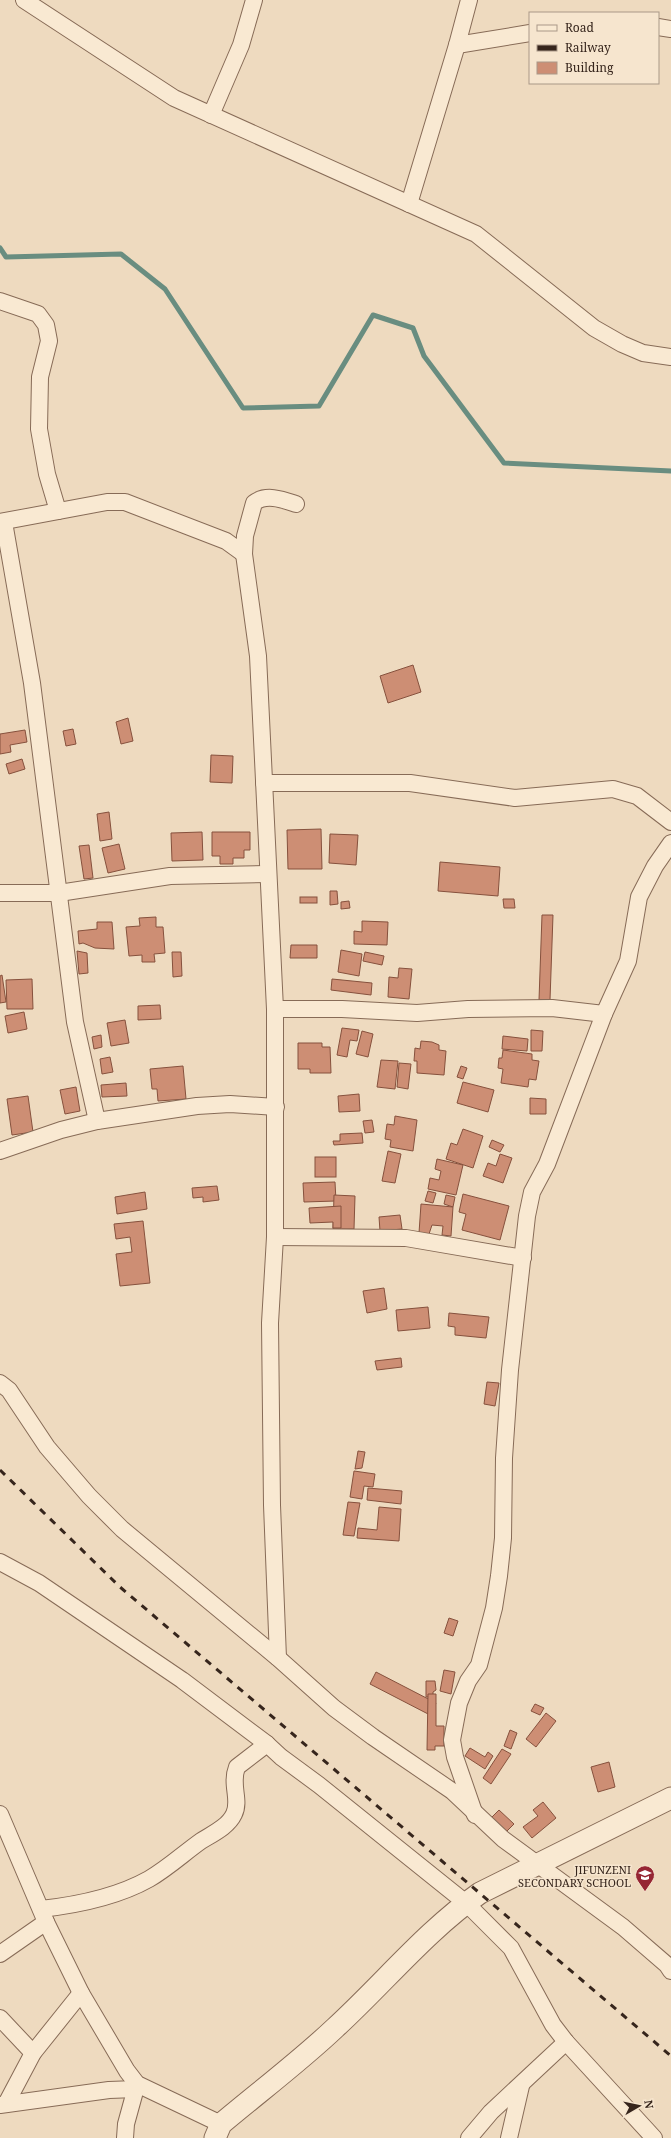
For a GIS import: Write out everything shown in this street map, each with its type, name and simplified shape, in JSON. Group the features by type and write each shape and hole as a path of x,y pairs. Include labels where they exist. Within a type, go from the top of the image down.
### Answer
{"street":[{"path":"24,0 150,84 174,98 476,234 594,328 622,344 643,353 671,357"},
{"path":"211,115 241,45 254,0"},
{"path":"408,204 457,45 468,0"},
{"path":"659,27 671,29"},
{"path":"457,45 529,33"},
{"path":"0,301 38,314 46,325 49,341 40,377 39,429 47,474 58,511"},
{"path":"278,1658 272,1505 270,1323 275,1237 275,1009 267,874 258,656 244,554 245,536 254,503 261,499 276,498 296,504"},
{"path":"97,1121 75,1022 32,683 2,522 107,502 125,502 226,541 244,554"},
{"path":"264,783 410,783 515,798 613,789 625,791 637,796 671,822"},
{"path":"475,1815 455,1757 452,1740 459,1703 468,1681 478,1665 494,1608 499,1576 503,1538 504,1458 508,1401 527,1216 532,1192 547,1164 604,1014 628,961 639,897 655,866 671,842"},
{"path":"0,893 59,893 170,876 267,874"},
{"path":"275,1009 342,1009 417,1013 468,1009 552,1008 604,1014"},
{"path":"0,1151 61,1130 97,1121 197,1106 230,1104 276,1107"},
{"path":"275,1237 406,1238 523,1258"},
{"path":"3,1384 47,1447 89,1496 122,1529 278,1658 334,1708 373,1737 452,1791 475,1815 503,1839 623,1927 671,1971"},
{"path":"0,1562 39,1583 182,1680 267,1744 281,1757 319,1785 466,1903 498,1933 511,1948 553,2025 566,2042 654,2138"},
{"path":"0,1954 43,1916 76,1904 105,1896 148,1879 223,1826 234,1815 237,1802 233,1784 237,1767 267,1744"},
{"path":"0,1814 43,1916 81,1994 107,2040 137,2086 218,2131 335,2028 433,1930 466,1903 480,1893 671,1798"},
{"path":"3,2105 33,2053 81,1994"},
{"path":"0,2018 33,2053"},
{"path":"469,2138 491,2112 521,2086 566,2042"},
{"path":"3,2105 137,2086"},
{"path":"125,2138 126,2124 137,2086"},
{"path":"509,2138 521,2086"}],"building":[{"path":"413,665 421,692 388,703 380,676"},
{"path":"128,718 133,741 121,744 116,722"},
{"path":"73,729 76,744 66,746 63,731"},
{"path":"25,730 27,742 10,745 11,752 0,754 0,734"},
{"path":"211,755 233,756 232,783 210,782"},
{"path":"22,759 25,769 9,774 6,764"},
{"path":"109,812 112,839 100,841 97,814"},
{"path":"321,829 322,869 288,869 287,830"},
{"path":"202,832 203,860 172,861 171,833"},
{"path":"212,832 250,832 250,850 244,850 244,858 233,858 233,864 220,864 220,856 212,856"},
{"path":"330,834 358,835 356,865 329,863"},
{"path":"119,844 125,869 108,873 102,848"},
{"path":"89,845 93,878 84,879 79,846"},
{"path":"440,862 500,867 498,896 438,891"},
{"path":"330,891 337,891 338,904 330,905"},
{"path":"300,897 317,897 317,903 300,903"},
{"path":"503,899 514,899 515,908 504,908"},
{"path":"349,901 350,908 341,909 341,902"},
{"path":"542,915 553,915 550,1000 539,1000"},
{"path":"156,917 156,927 163,927 165,953 154,954 155,962 142,962 142,955 129,956 126,927 140,926 139,918"},
{"path":"362,921 388,922 387,945 354,944 354,931 362,932"},
{"path":"97,922 112,922 114,949 95,948 83,943 79,944 78,931 97,929"},
{"path":"291,945 317,945 317,958 290,958"},
{"path":"341,950 362,954 359,976 338,972"},
{"path":"77,951 87,953 88,973 79,974"},
{"path":"172,952 181,952 182,976 173,977"},
{"path":"365,952 384,956 382,965 363,961"},
{"path":"399,968 412,969 409,999 388,997 389,977 398,978"},
{"path":"2,975 6,1002 0,1003 0,976"},
{"path":"32,979 33,1009 7,1009 6,980"},
{"path":"332,979 372,983 371,995 331,990"},
{"path":"160,1005 161,1019 138,1020 138,1006"},
{"path":"24,1012 27,1029 8,1033 5,1016"},
{"path":"125,1020 129,1043 111,1046 107,1023"},
{"path":"342,1028 359,1030 357,1041 350,1040 347,1057 337,1055"},
{"path":"531,1030 543,1031 542,1051 531,1051"},
{"path":"362,1031 373,1034 368,1057 356,1054"},
{"path":"101,1035 102,1047 94,1049 92,1037"},
{"path":"503,1036 528,1039 527,1051 502,1049"},
{"path":"421,1041 432,1042 439,1045 439,1050 446,1051 444,1075 417,1073 417,1061 414,1061 415,1048 420,1049"},
{"path":"298,1043 322,1043 322,1047 330,1047 331,1073 310,1073 310,1069 298,1069"},
{"path":"503,1050 532,1054 532,1060 539,1061 536,1080 529,1079 528,1087 501,1083 503,1069 498,1068 499,1058 502,1058"},
{"path":"110,1057 113,1072 102,1074 100,1059"},
{"path":"381,1060 398,1061 395,1089 377,1087"},
{"path":"399,1063 411,1064 408,1089 397,1087"},
{"path":"183,1066 186,1099 158,1101 157,1089 152,1089 150,1069"},
{"path":"461,1066 467,1068 463,1079 457,1077"},
{"path":"463,1082 494,1090 488,1112 457,1103"},
{"path":"126,1083 127,1096 102,1097 101,1085"},
{"path":"76,1087 80,1111 65,1114 60,1090"},
{"path":"359,1094 360,1111 339,1112 338,1096"},
{"path":"28,1096 33,1132 12,1135 7,1099"},
{"path":"530,1098 546,1099 546,1114 530,1114"},
{"path":"395,1116 417,1120 413,1151 390,1147 391,1140 385,1139 387,1124 394,1125"},
{"path":"372,1120 374,1132 365,1133 363,1121"},
{"path":"463,1129 483,1136 473,1168 446,1159 451,1143 457,1145"},
{"path":"362,1133 363,1143 334,1145 333,1141 340,1141 340,1134"},
{"path":"492,1140 504,1145 500,1152 489,1147"},
{"path":"388,1151 401,1154 395,1183 382,1181"},
{"path":"500,1154 512,1158 503,1183 483,1176 488,1163 496,1166"},
{"path":"315,1157 336,1157 336,1177 315,1177"},
{"path":"437,1159 463,1165 456,1195 428,1189 430,1178 439,1180 441,1171 435,1169"},
{"path":"335,1182 336,1201 304,1202 303,1183"},
{"path":"217,1186 219,1200 203,1202 203,1197 193,1198 192,1188"},
{"path":"428,1191 436,1193 433,1203 425,1201"},
{"path":"145,1192 147,1209 117,1214 115,1197"},
{"path":"463,1194 509,1206 500,1240 462,1230 466,1214 459,1212"},
{"path":"334,1195 355,1196 354,1229 333,1229"},
{"path":"446,1195 455,1197 453,1207 444,1204"},
{"path":"421,1204 453,1207 451,1236 442,1235 443,1226 432,1225 429,1234 419,1233"},
{"path":"341,1206 341,1228 333,1228 333,1222 310,1223 309,1208"},
{"path":"400,1215 402,1229 380,1231 379,1217"},
{"path":"143,1221 150,1283 120,1286 116,1254 132,1252 130,1237 116,1239 114,1224"},
{"path":"384,1288 387,1309 367,1313 363,1291"},
{"path":"428,1307 430,1328 398,1331 396,1310"},
{"path":"449,1313 489,1317 486,1338 455,1335 455,1327 448,1326"},
{"path":"401,1358 402,1367 377,1370 375,1361"},
{"path":"487,1382 499,1383 495,1406 484,1404"},
{"path":"358,1451 365,1452 362,1468 355,1469"},
{"path":"354,1471 375,1474 373,1487 364,1486 362,1499 350,1497"},
{"path":"368,1488 402,1491 401,1504 367,1500"},
{"path":"348,1502 360,1503 354,1536 343,1535"},
{"path":"379,1507 401,1509 399,1541 357,1538 358,1528 377,1530"},
{"path":"449,1618 458,1621 453,1636 444,1633"},
{"path":"444,1670 455,1672 451,1694 440,1691"},
{"path":"376,1672 436,1703 430,1715 370,1684"},
{"path":"426,1681 435,1681 436,1690 433,1692 433,1697 426,1697"},
{"path":"428,1694 436,1694 436,1726 444,1726 444,1746 435,1746 435,1750 427,1750"},
{"path":"535,1704 544,1708 540,1715 531,1711"},
{"path":"546,1713 556,1721 536,1747 526,1739"},
{"path":"510,1730 517,1733 511,1749 504,1746"},
{"path":"470,1748 485,1757 488,1752 493,1756 485,1769 465,1756"},
{"path":"502,1749 511,1754 491,1784 483,1778"},
{"path":"609,1762 615,1787 598,1792 591,1767"},
{"path":"543,1802 556,1818 532,1838 523,1827 538,1816 533,1810"},
{"path":"499,1810 514,1824 505,1833 490,1819"}],"waterway":[{"path":"0,248 6,257 121,254 165,289 243,408 319,406 373,315 413,328 424,356 504,463 671,471"}],"railway":[{"path":"0,1470 120,1587 671,2056"}],"place":[{"name":"JIFUNZENI SECONDARY SCHOOL","path":"645,1892"}]}
